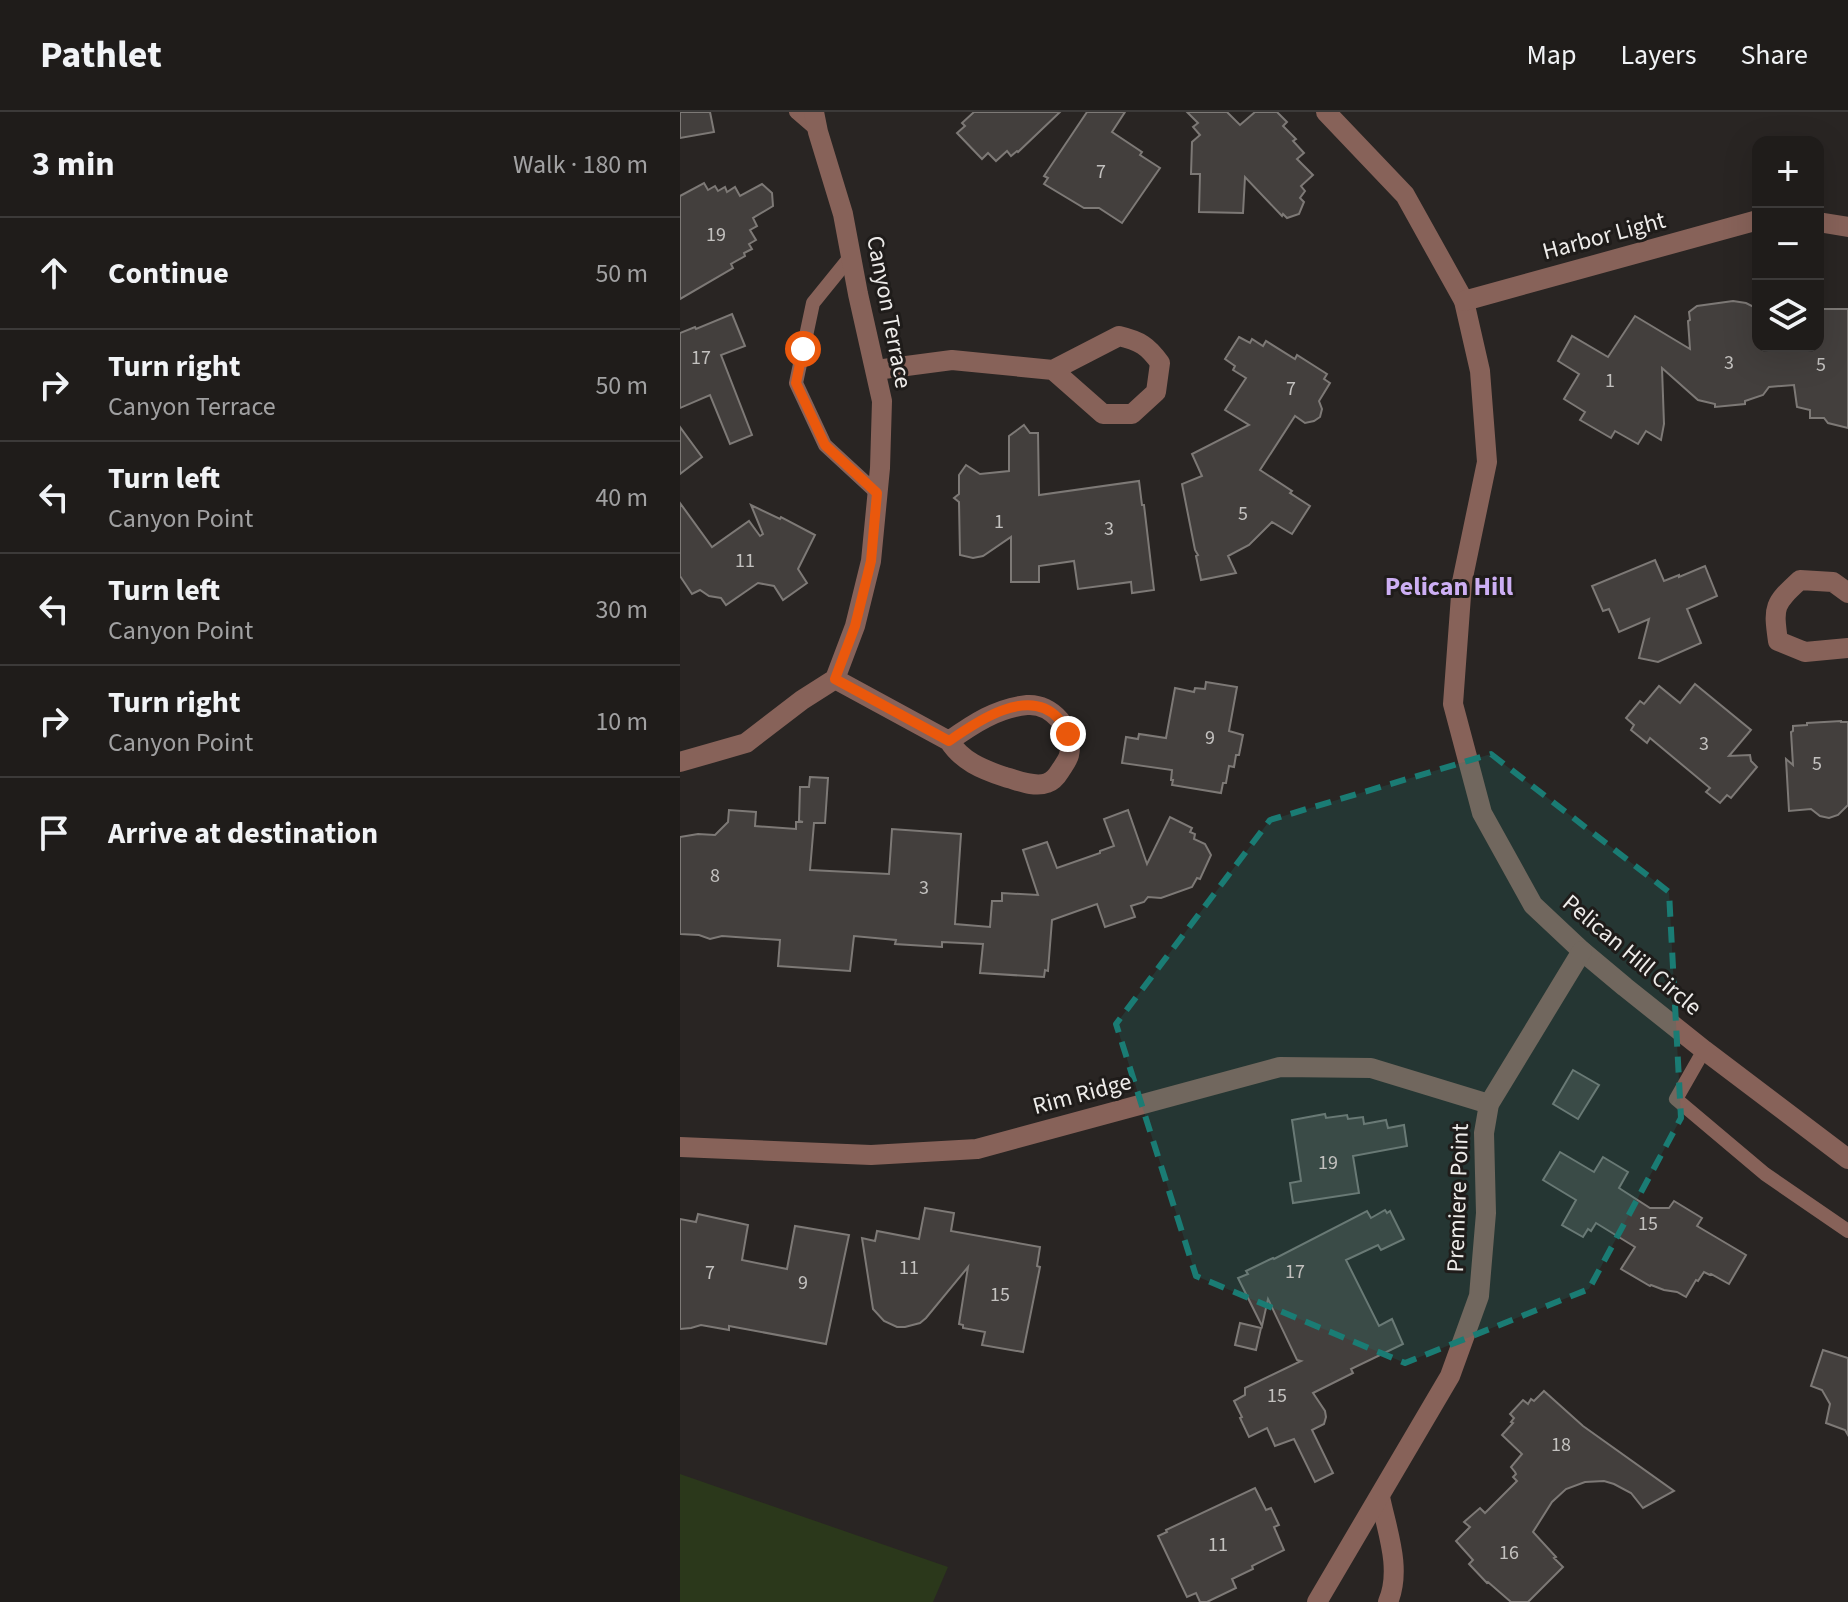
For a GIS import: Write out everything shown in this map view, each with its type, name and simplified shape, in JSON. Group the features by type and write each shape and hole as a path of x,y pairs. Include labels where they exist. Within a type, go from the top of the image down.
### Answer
{"street":[{"name":"Pelican Hill Circle","path":"1326,112 1405,195 1464,301 1480,371 1487,462 1462,582 1453,704 1482,813 1533,905 1582,951 1704,1050 1848,1159"},
{"name":"Canyon Terrace","path":"816,122 843,214 882,401 880,468 871,561 855,626 835,679"},
{"name":"Harbor Light","path":"1464,301 1752,222"},
{"path":"1824,223 1848,227"},
{"path":"876,370 952,360 1053,370 1119,336 1137,341 1151,350 1160,363 1156,392 1132,414 1103,414 1053,370"},
{"path":"1848,593 1833,582 1800,580 1780,599 1775,618 1778,641 1805,652 1848,648"},
{"path":"680,762 746,743 835,679 949,741 958,754 992,773 1022,782 1046,784 1055,778 1070,753 1068,734 1059,718 1043,708 1029,705 997,712 949,741"},
{"name":"Premiere Point","path":"1317,1602 1450,1376 1479,1296 1486,1213 1484,1133 1489,1104 1582,951"},
{"name":"Rim Ridge","path":"680,1147 871,1155 977,1149 1280,1067 1371,1068 1489,1104"},
{"path":"1380,1497 1394,1559 1393,1591 1388,1602"}],"lane":[{"path":"796,112 816,122"},
{"path":"851,256 813,303 796,383 825,445 877,493"},
{"path":"1704,1050 1676,1099 1765,1174 1848,1231"}],"highlighted area":[{"path":"1491,754 1669,892 1681,1118 1589,1289 1405,1363 1196,1276 1116,1024 1270,820"}],"green space":[{"path":"680,1474 948,1567 933,1602 680,1602"}],"building":[{"path":"680,112 710,112 714,132 680,138"},
{"path":"974,112 1060,112 1018,152 1011,156 1007,151 996,161 988,153 982,159 957,133 965,126 962,123"},
{"path":"1087,112 1125,112 1112,132 1160,168 1122,223 1099,208 1084,208 1044,184 1048,178 1044,176"},
{"path":"1187,112 1227,112 1240,125 1255,112 1277,112 1287,122 1283,126 1304,153 1297,159 1313,175 1301,186 1305,191 1300,198 1304,202 1299,214 1287,218 1282,216 1245,177 1243,213 1199,212 1200,174 1191,174 1192,142 1200,135 1193,127 1198,123"},
{"path":"704,183 708,190 715,186 718,191 725,187 727,192 735,187 740,196 762,184 772,193 773,206 753,218 757,226 750,230 756,240 749,244 752,249 744,253 745,256 731,264 733,268 680,299 680,196"},
{"path":"1733,301 1752,306 1752,352 1824,352 1824,309 1848,309 1848,428 1828,423 1824,418 1810,418 1810,410 1797,407 1794,385 1769,387 1763,395 1745,401 1745,404 1715,407 1715,404 1698,400 1662,368 1664,424 1661,440 1646,431 1638,444 1615,431 1611,438 1580,420 1585,412 1564,399 1579,374 1558,361 1572,336 1608,357 1635,316 1690,349 1689,312 1697,306"},
{"path":"732,314 745,346 721,355 752,435 730,444 710,395 680,408 680,333"},
{"path":"1239,337 1250,343 1252,339 1263,346 1266,341 1295,359 1297,355 1327,374 1324,379 1330,383 1319,401 1322,409 1320,417 1305,423 1295,416 1260,470 1310,506 1292,534 1272,522 1249,545 1228,556 1236,573 1201,580 1182,484 1202,476 1192,454 1249,425 1225,410 1246,378 1233,370 1235,366 1225,359"},
{"path":"1024,425 1030,433 1038,433 1039,495 1139,481 1154,590 1132,593 1131,582 1078,589 1074,561 1039,566 1039,582 1011,582 1011,537 983,556 973,558 960,555 959,502 954,498 959,494 959,475 966,465 980,474 1009,471 1009,436"},
{"path":"680,427 702,457 680,474"},
{"path":"680,503 712,547 749,521 760,536 763,534 751,505 815,535 798,569 807,583 783,600 774,586 758,583 726,605 721,598 709,596 700,590 692,594 680,576"},
{"path":"1655,560 1664,581 1705,566 1717,596 1687,609 1701,643 1658,662 1639,658 1649,619 1619,632 1609,609 1603,611 1592,586"},
{"path":"1206,682 1237,687 1229,731 1243,735 1239,755 1236,755 1234,767 1229,766 1221,793 1172,785 1172,770 1122,763 1126,737 1138,739 1139,734 1166,738 1175,688 1194,692 1195,688 1205,689"},
{"path":"1695,684 1751,730 1729,756 1750,755 1757,767 1731,798 1727,795 1720,803 1706,792 1710,788 1650,738 1647,743 1631,730 1634,725 1626,718 1640,701 1644,704 1659,686 1680,703"},
{"path":"1848,722 1848,805 1838,815 1829,818 1811,809 1789,811 1786,759 1793,765 1793,726"},
{"path":"810,777 828,778 825,823 814,823 810,870 889,874 892,829 961,834 955,924 990,927 992,901 1002,901 1002,893 1038,895 1023,850 1047,842 1057,868 1100,853 1114,846 1104,819 1128,810 1147,864 1170,817 1192,828 1190,832 1195,834 1194,839 1205,844 1211,855 1200,879 1197,878 1192,887 1161,898 1148,897 1144,902 1131,906 1135,917 1105,927 1097,904 1052,920 1048,971 1045,970 1044,977 980,973 983,944 942,942 942,947 895,944 896,940 854,936 850,971 778,966 780,940 722,936 710,939 680,934 680,837 715,835 728,822 729,810 756,812 755,826 796,829 796,822 803,822 799,821 800,787 809,787"},
{"path":"1573,1070 1599,1085 1578,1119 1553,1104"},
{"path":"1325,1114 1326,1118 1347,1115 1348,1119 1363,1117 1364,1124 1386,1120 1388,1128 1404,1125 1407,1146 1353,1156 1359,1193 1293,1203 1290,1183 1301,1181 1292,1120"},
{"path":"1560,1152 1594,1172 1603,1157 1628,1172 1619,1188 1650,1208 1669,1208 1674,1201 1702,1218 1697,1226 1746,1255 1729,1284 1704,1272 1686,1297 1650,1286 1621,1269 1635,1247 1596,1223 1583,1237 1562,1225 1576,1200 1543,1180"},
{"path":"925,1208 954,1213 951,1231 1040,1247 1037,1266 1040,1267 1023,1352 982,1345 985,1332 963,1328 959,1324 968,1267 920,1323 897,1327 884,1321 873,1309 862,1238 875,1241 877,1231 919,1239"},
{"path":"1385,1210 1387,1213 1390,1211 1404,1239 1381,1250 1378,1245 1346,1260 1379,1326 1392,1319 1403,1344 1351,1369 1353,1373 1313,1393 1326,1417 1324,1424 1312,1430 1333,1473 1315,1482 1294,1439 1275,1446 1267,1428 1249,1437 1240,1418 1234,1401 1245,1395 1245,1388 1301,1361 1297,1360 1268,1299 1262,1326 1238,1278 1248,1274 1246,1271 1367,1211 1371,1218"},
{"path":"698,1214 748,1225 742,1260 787,1269 795,1226 849,1235 826,1344 729,1326 729,1330 701,1325 680,1329 680,1219 696,1222"},
{"path":"1240,1323 1261,1328 1256,1350 1235,1345"},
{"path":"1823,1350 1848,1358 1848,1435 1845,1430 1826,1423 1830,1404 1822,1390 1811,1386"},
{"path":"1544,1391 1583,1426 1674,1491 1643,1508 1631,1493 1604,1481 1585,1482 1566,1489 1552,1502 1533,1532 1563,1567 1528,1602 1511,1602 1469,1564 1473,1560 1456,1541 1470,1527 1464,1522 1480,1508 1485,1513 1517,1481 1511,1467 1522,1454 1502,1435 1513,1423 1514,1418 1510,1414 1523,1400 1528,1404"},
{"path":"1255,1488 1266,1510 1271,1508 1279,1525 1274,1527 1284,1550 1232,1579 1236,1588 1207,1602 1200,1602 1196,1593 1187,1597 1158,1536"}],"district":[{"name":"Pelican Hill","path":"1449,586"}],"route":[{"path":"803,349 796,383 825,445 877,493 871,561 855,626 835,679 949,741 997,712 1029,705 1043,708 1059,718 1068,734"}]}
